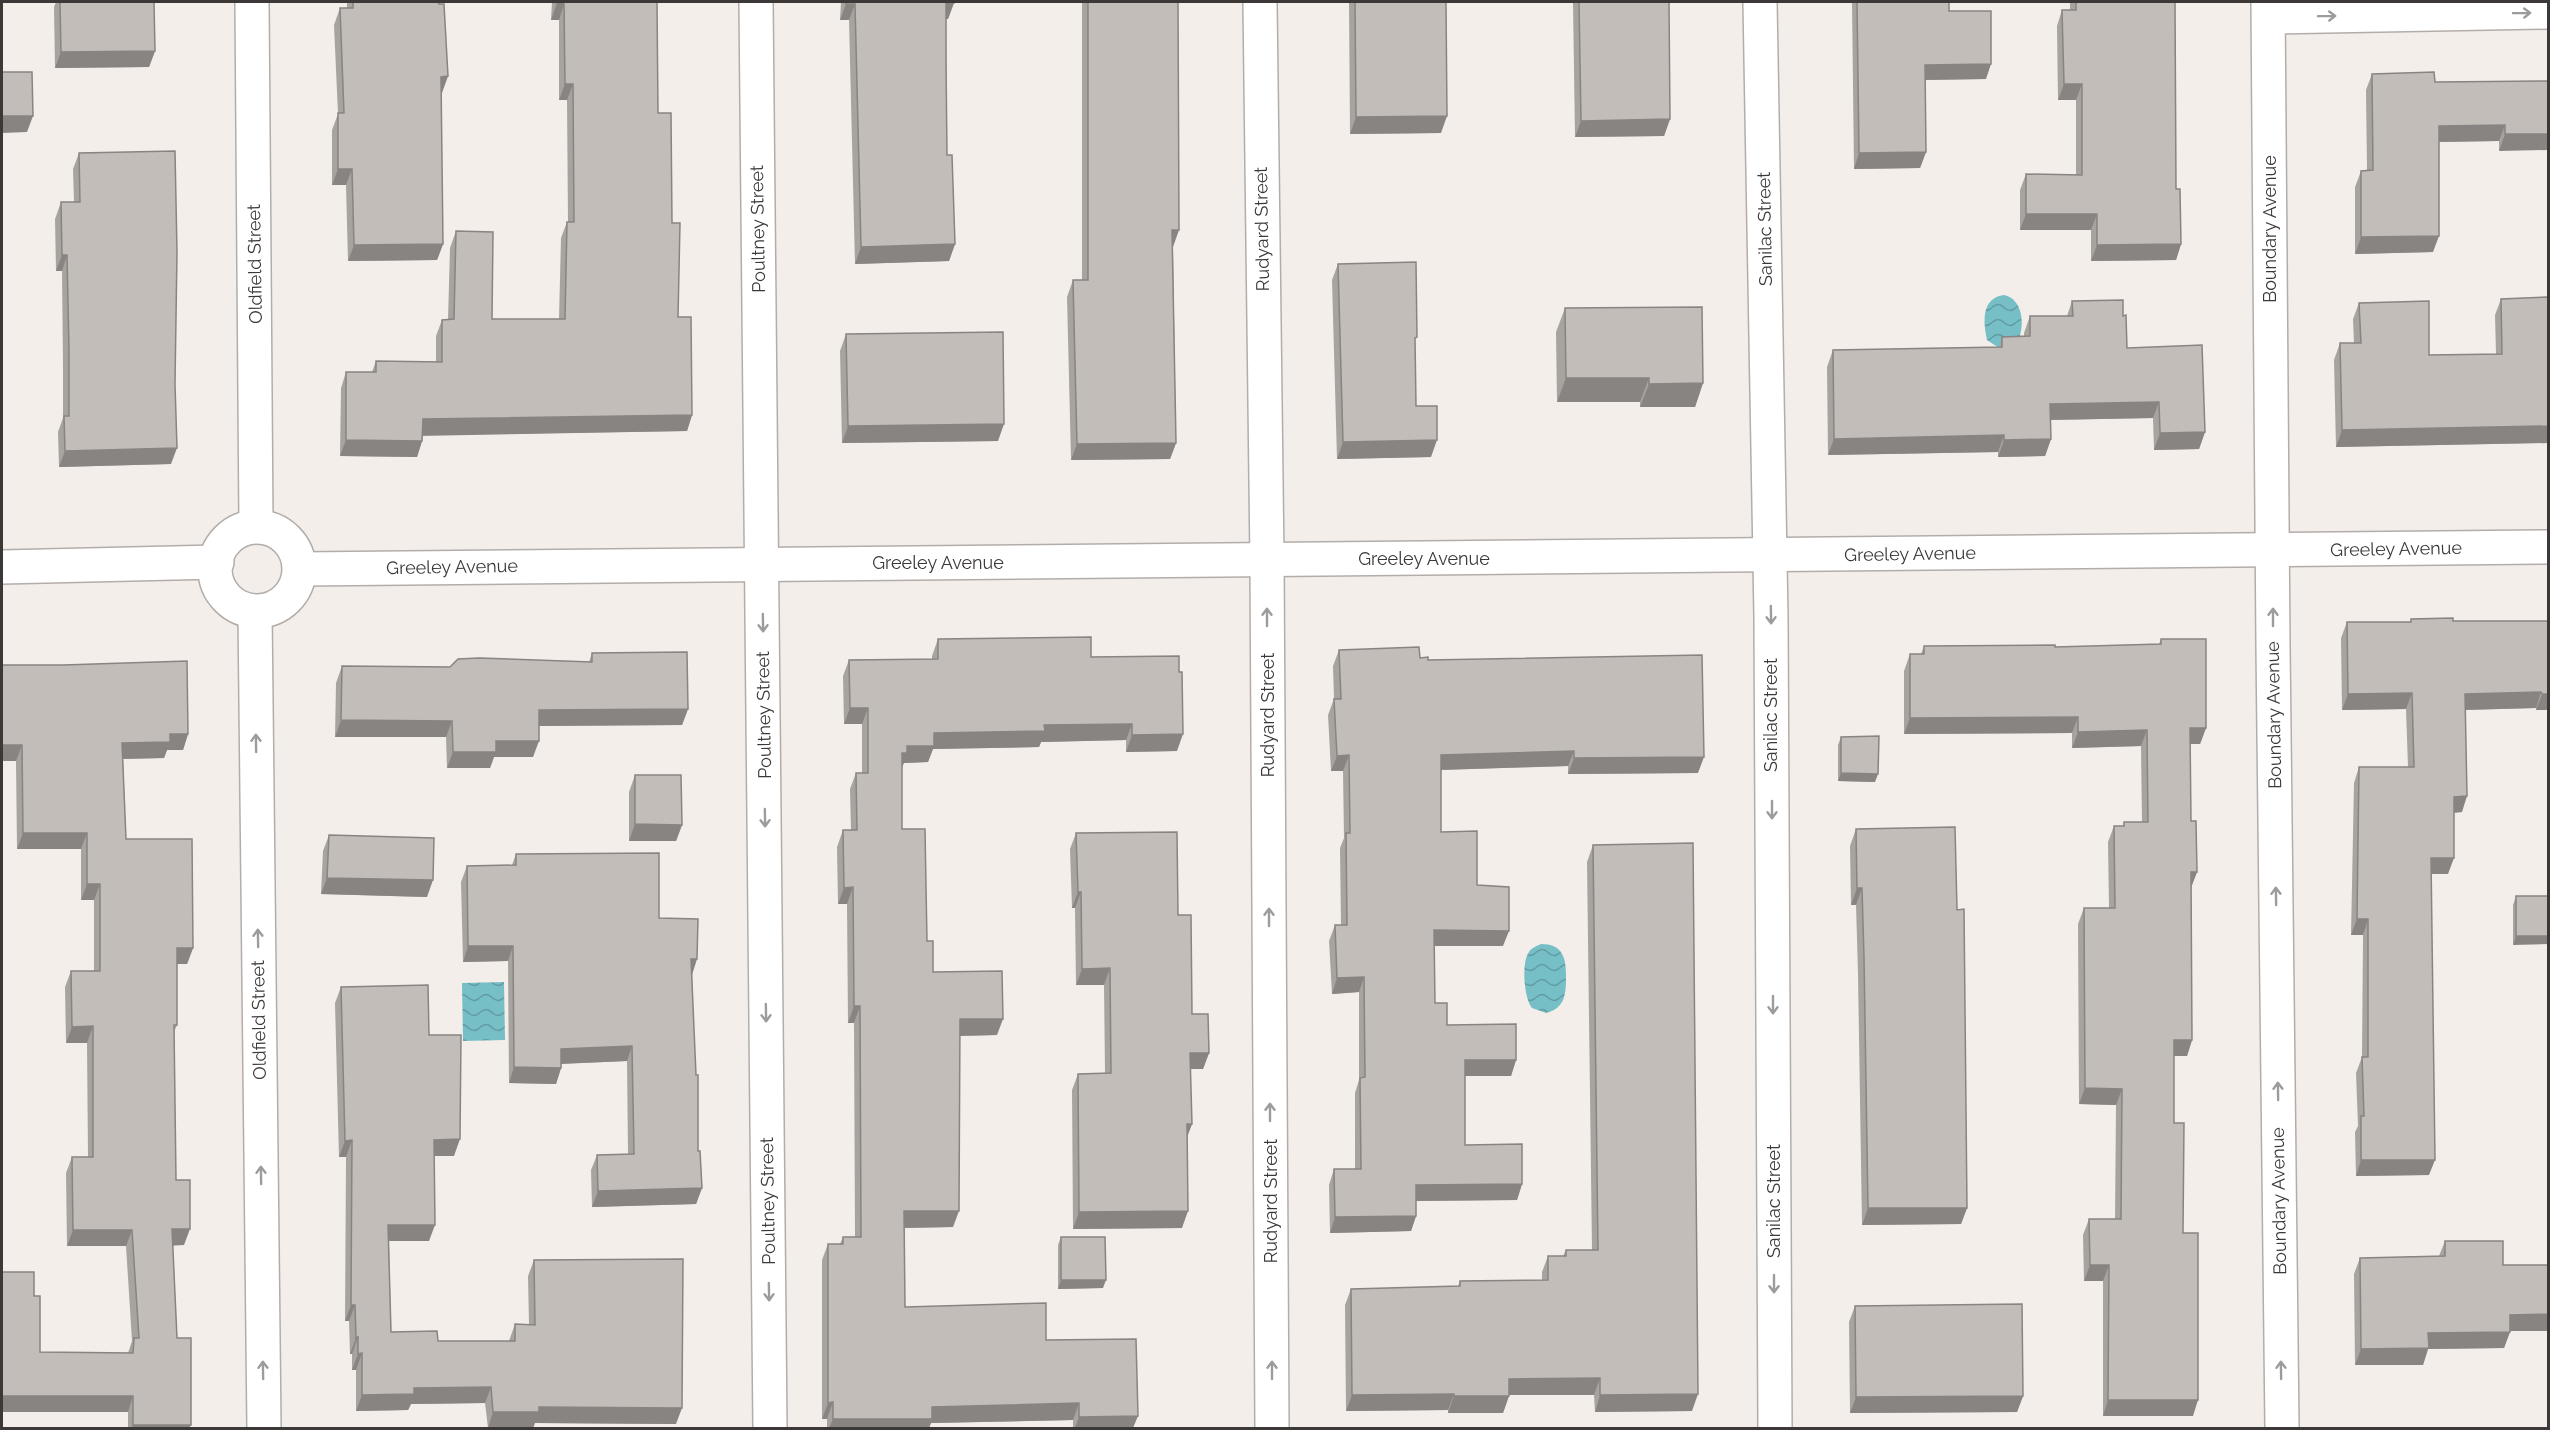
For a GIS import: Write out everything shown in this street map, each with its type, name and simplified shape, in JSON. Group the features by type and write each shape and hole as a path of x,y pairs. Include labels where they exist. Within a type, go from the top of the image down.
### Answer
{"street":[{"name":"Oldfield Street","path":"252,2 256,525"},
{"name":"Poultney Street","path":"756,2 770,1428"},
{"name":"Rudyard Street","path":"1260,2 1267,561 1272,1428"},
{"name":"Sanilac Street","path":"1760,2 1770,556 1775,1428"},
{"path":"2268,9 2548,12"},
{"name":"Boundary Avenue","path":"2268,9 2282,1428"},
{"path":"256,525 276,531 292,543 298,556 300,569 291,595 281,604 268,610 255,612 228,601 219,589 215,574 220,547 229,536 256,525"},
{"name":"Greeley Avenue","path":"300,569 2548,547"},
{"path":"2,567 217,562"},
{"name":"Oldfield Street","path":"255,612 264,1428"}],"water":[{"path":"2004,295 2010,297 2019,307 2022,320 2018,341 1999,348 1987,340 1985,312 1991,301"},
{"path":"1541,944 1558,949 1564,957 1566,968 1564,999 1553,1011 1546,1013 1532,1008 1524,980 1525,964 1529,952"},
{"path":"504,982 505,1040 463,1041 462,983"}],"building":[{"path":"60,2 154,2 155,51 61,52"},
{"path":"353,2 439,2 439,4 444,4 448,76 441,77 443,244 354,245 352,169 338,169 338,113 344,113 340,8 353,8"},
{"path":"557,2 657,2 658,113 671,113 672,223 680,223 678,317 691,317 692,415 423,419 422,441 346,440 346,372 376,372 376,361 442,362 442,320 454,319 456,231 493,232 492,319 565,319 567,222 574,222 573,84 565,84 564,4"},
{"path":"846,2 954,2 946,3 946,61 947,155 952,155 955,244 861,247 855,4 846,4"},
{"path":"1088,2 1178,2 1179,230 1172,230 1176,443 1077,444 1073,280 1088,280"},
{"path":"1355,2 1446,2 1447,116 1356,117"},
{"path":"1579,2 1669,2 1670,119 1581,121"},
{"path":"1857,2 1949,2 1949,11 1991,11 1991,64 1925,65 1926,152 1859,153"},
{"path":"2076,2 2175,2 2176,189 2180,189 2181,244 2097,245 2097,214 2026,214 2026,174 2082,175 2082,84 2064,84 2062,10 2076,10"},
{"path":"2,72 32,72 33,116 2,116"},
{"path":"2434,72 2435,82 2548,81 2548,134 2505,134 2505,125 2439,126 2439,236 2361,237 2361,171 2373,170 2372,74"},
{"path":"175,151 177,448 65,451 64,416 69,416 69,350 67,255 62,255 61,202 80,202 79,153"},
{"path":"1416,262 1416,406 1437,406 1437,440 1343,442 1338,264"},
{"path":"2548,297 2548,426 2342,430 2340,343 2361,343 2359,303 2429,301 2429,355 2502,354 2501,299"},
{"path":"2123,300 2127,348 2202,345 2205,432 2160,433 2159,402 2050,404 2051,439 2004,440 2004,435 1834,439 1833,350 2002,347 2002,337 2030,336 2030,316 2073,316 2072,301"},
{"path":"1702,307 1703,383 1649,384 1649,378 1566,378 1565,308"},
{"path":"1003,332 1004,424 848,426 846,334"},
{"path":"2453,618 2453,621 2548,621 2548,694 2541,692 2465,694 2467,796 2454,797 2454,858 2431,858 2435,1160 2361,1160 2361,1116 2364,1116 2362,1057 2368,1057 2368,919 2357,919 2359,767 2414,767 2412,693 2348,694 2347,622 2411,622 2411,619"},
{"path":"1091,637 1091,657 1179,656 1179,672 1182,672 1183,734 1132,735 1132,724 1044,725 1045,731 934,733 934,746 907,746 907,753 902,753 902,829 925,829 927,941 933,941 933,972 1002,971 1003,1019 960,1019 959,1211 904,1211 905,1307 1046,1303 1046,1340 1136,1339 1138,1416 1079,1417 1079,1403 932,1407 932,1419 833,1419 833,1402 828,1403 828,1244 843,1244 843,1237 861,1237 860,1006 854,1006 853,887 844,888 843,830 857,830 856,773 868,773 868,708 850,708 849,660 938,659 938,639"},
{"path":"2161,639 2206,639 2206,728 2190,728 2191,821 2196,821 2197,872 2191,872 2192,1040 2174,1040 2174,1123 2184,1123 2183,1233 2198,1233 2198,1400 2108,1400 2109,1265 2090,1265 2089,1219 2121,1219 2122,1089 2085,1088 2084,908 2115,908 2114,826 2124,826 2124,822 2148,822 2147,730 2078,732 2078,717 1910,718 1910,654 1924,654 1924,646 2055,645 2055,647 2161,644"},
{"path":"1419,647 1420,658 1428,657 1428,660 1702,655 1704,757 1574,758 1574,751 1441,755 1441,832 1477,831 1477,885 1509,887 1509,931 1434,930 1435,1003 1447,1003 1447,1025 1516,1024 1516,1060 1465,1060 1465,1145 1522,1144 1522,1184 1416,1185 1416,1216 1335,1217 1334,1169 1361,1169 1360,1078 1365,1077 1364,977 1337,978 1335,925 1347,925 1346,833 1350,833 1349,755 1337,756 1334,699 1341,699 1339,650"},
{"path":"687,652 688,709 539,710 539,741 496,741 496,752 453,752 452,721 341,720 342,666 450,667 458,659 479,658 592,662 592,653"},
{"path":"187,661 188,734 170,734 170,742 122,743 126,839 192,839 193,948 177,948 177,1025 174,1025 176,1180 190,1180 190,1229 172,1229 177,1338 191,1338 191,1425 133,1425 133,1396 2,1396 2,1272 34,1272 34,1296 40,1296 40,1352 133,1353 134,1338 139,1338 132,1230 73,1230 72,1157 93,1157 93,1026 72,1027 71,971 100,971 100,884 87,884 87,833 23,833 22,745 2,745 2,665"},
{"path":"1879,736 1878,774 1841,773 1841,737"},
{"path":"635,775 681,775 682,825 635,824"},
{"path":"1955,827 1957,910 1964,909 1967,1208 1868,1208 1862,888 1857,888 1856,829"},
{"path":"1177,832 1178,915 1191,915 1192,1014 1208,1014 1209,1053 1190,1053 1192,1124 1187,1124 1188,1211 1079,1212 1078,1074 1111,1073 1110,968 1082,969 1081,892 1078,892 1076,833"},
{"path":"329,835 434,838 433,880 327,878"},
{"path":"1693,843 1698,1394 1600,1395 1600,1378 1509,1379 1509,1396 1352,1395 1351,1289 1460,1286 1460,1281 1548,1280 1548,1256 1566,1256 1566,1250 1598,1250 1593,845"},
{"path":"659,853 659,918 698,919 697,959 691,959 696,1075 698,1075 698,1151 700,1151 702,1188 598,1191 597,1155 634,1154 632,1046 561,1049 561,1068 514,1067 513,946 468,946 467,866 516,865 516,854"},
{"path":"2516,896 2548,896 2548,936 2516,936"},
{"path":"428,985 429,1035 461,1035 460,1139 434,1140 435,1225 388,1225 391,1332 437,1331 438,1341 515,1341 515,1324 535,1325 534,1260 683,1259 682,1408 539,1407 539,1412 493,1412 491,1387 414,1388 414,1394 362,1395 362,1353 358,1354 355,1305 351,1305 352,1140 345,1141 341,987"},
{"path":"1061,1237 1105,1237 1106,1280 1061,1280"},
{"path":"2445,1241 2503,1241 2503,1265 2548,1265 2548,1314 2510,1315 2510,1332 2428,1333 2429,1348 2361,1349 2360,1258 2445,1256"},
{"path":"2022,1304 2023,1396 1856,1397 1855,1306"}]}
